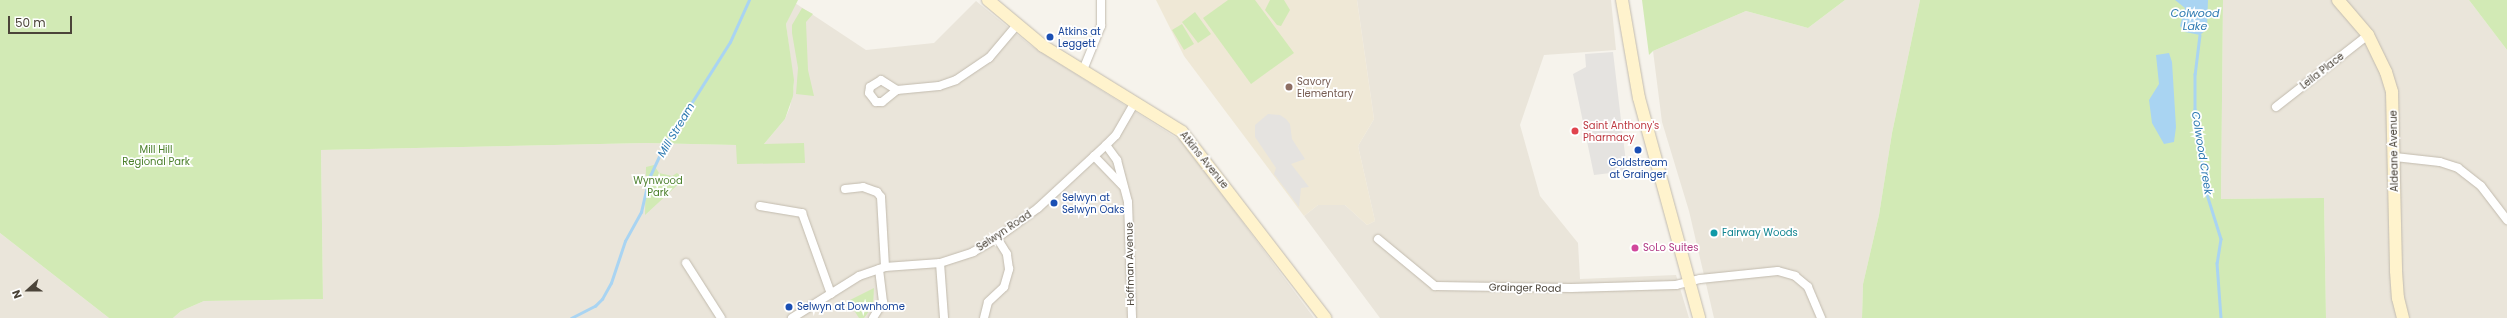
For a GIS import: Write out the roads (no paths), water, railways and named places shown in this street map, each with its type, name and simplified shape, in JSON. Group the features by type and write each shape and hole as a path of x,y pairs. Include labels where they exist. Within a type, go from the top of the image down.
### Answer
{"street":[{"name":"Atkins Avenue","path":"988,0 1043,46 1136,102 1182,132 1326,318"},
{"path":"1083,70 1100,26 1101,0"},
{"path":"1622,0 1639,98 1699,318"},
{"name":"Aldeane Avenue","path":"2338,0 2368,35 2386,72 2392,92 2395,157 2396,271 2398,298 2403,318"},
{"path":"897,90 938,86 956,80 989,58 1017,25"},
{"name":"Leila Place","path":"2276,107 2368,35"},
{"name":"Selwyn Road","path":"792,318 859,276 882,268 940,263 973,252 997,238 1038,208 1106,145 1116,135 1136,102"},
{"name":"Hoffman Avenue","path":"1106,145 1118,160 1129,215 1132,318"},
{"path":"1094,156 1123,186"},
{"path":"2395,157 2440,162 2458,168 2481,186 2507,220"},
{"path":"845,189 863,187 877,192 881,197 883,302 873,318"},
{"path":"760,206 802,213 831,294"},
{"path":"984,318 988,302 1004,287 1009,269 1007,254 997,238"},
{"name":"Grainger Road","path":"1378,239 1435,286 1570,288 1676,285 1688,282 1778,271 1795,276 1808,287 1821,318"},
{"path":"940,263 944,318"},
{"path":"686,264 721,318"}],"water":[{"name":"Colwood Lake","path":"2175,0 2208,0 2207,29 2200,35 2185,32 2180,26 2185,8"},
{"path":"2169,53 2172,62 2176,127 2174,142 2164,144 2152,123 2149,100 2159,84 2156,55"}],"waterway":[{"name":"Mill Stream","path":"571,318 595,306 602,299 611,283 625,241 641,212 649,178 663,148 730,42 749,0"},
{"name":"Colwood Creek","path":"2200,35 2195,74 2195,109 2206,191 2221,239 2217,263 2221,318"}],"place":[{"name":"Atkins at Leggett","path":"1050,37"},
{"name":"Savory Elementary","path":"1289,87"},
{"name":"Saint Anthony's Pharmacy","path":"1575,131"},
{"name":"Goldstream at Grainger","path":"1638,150"},
{"name":"Selwyn at Selwyn Oaks","path":"1054,203"},
{"name":"Fairway Woods","path":"1714,233"},
{"name":"SoLo Suites","path":"1635,248"},
{"name":"Selwyn at Downhome","path":"789,307"}],"park label":[{"name":"Mill Hill Regional Park","path":"156,154"},
{"name":"Wynwood Park","path":"658,186"}]}
